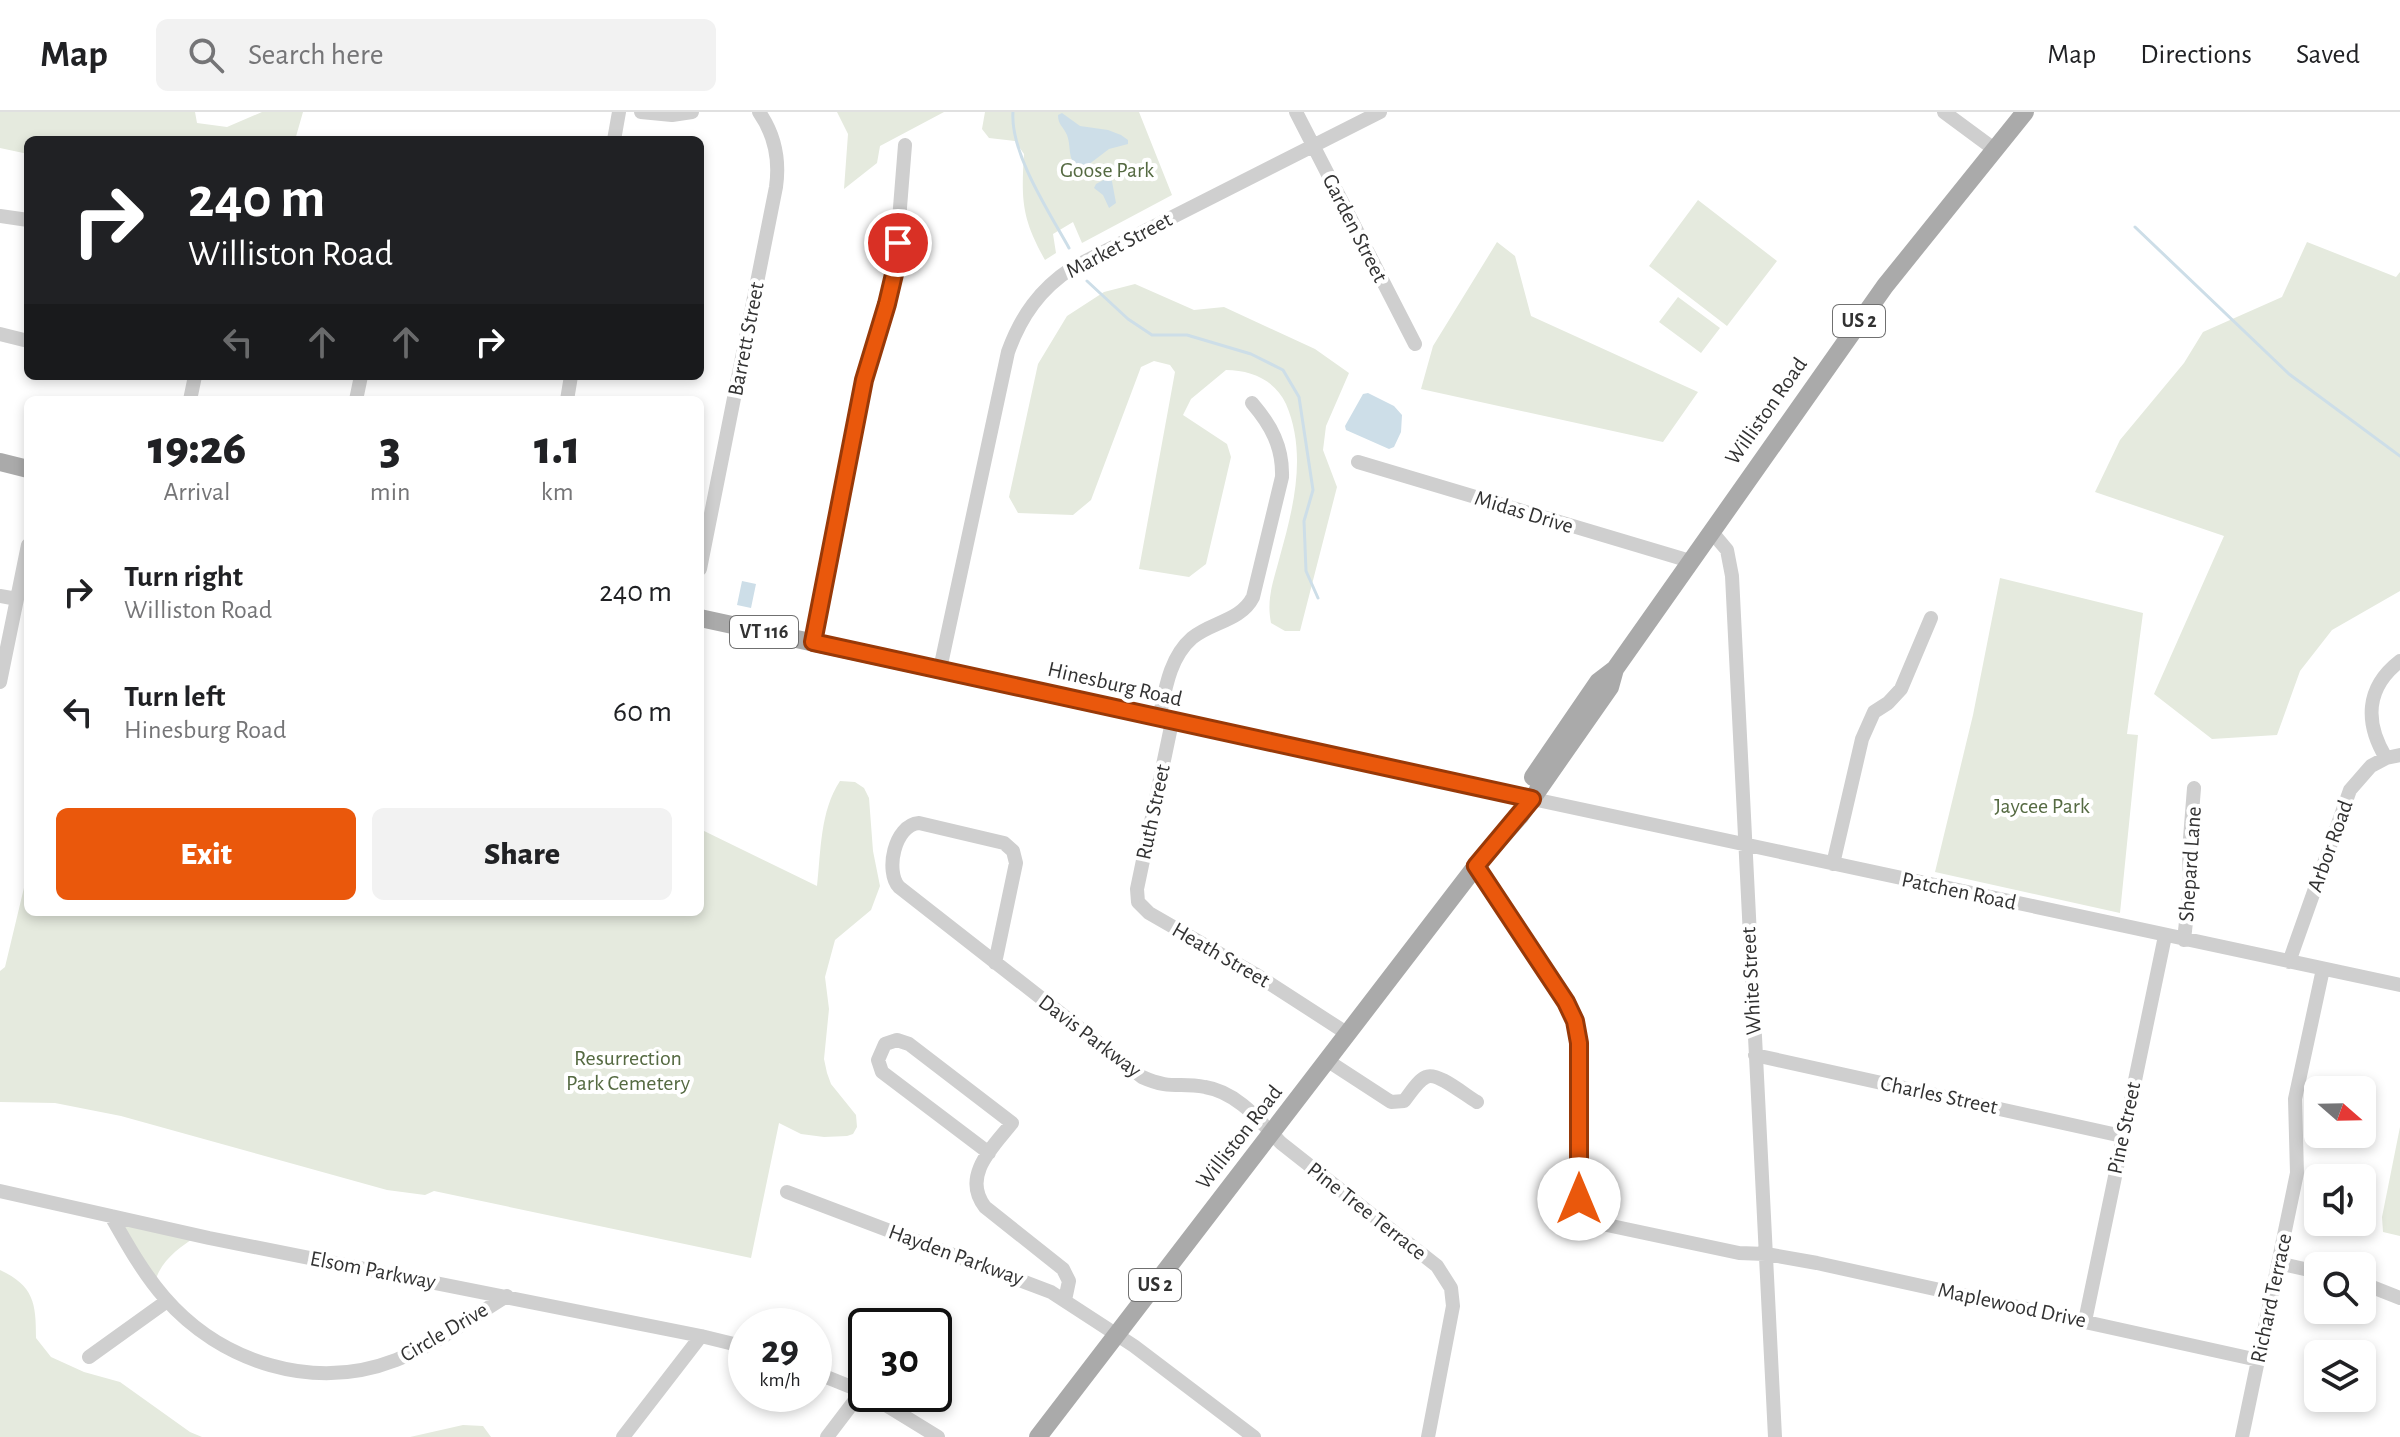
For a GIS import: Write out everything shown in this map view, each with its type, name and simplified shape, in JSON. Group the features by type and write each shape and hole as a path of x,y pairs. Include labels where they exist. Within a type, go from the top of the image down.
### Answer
{"main road":[{"name":"Williston Road","path":"1038,1437 1476,866 1526,797 1598,682 1615,669 1878,295 2025,112"},
{"path":"0,462 24,468"},
{"name":"Hinesburg Road","path":"704,619 1526,797"}],"street":[{"path":"615,136 619,112"},
{"path":"641,112 672,115 692,112"},
{"name":"Barrett Street","path":"704,549 776,187 774,139 759,112"},
{"name":"Garden Street","path":"1296,112 1415,344"},
{"name":"Market Street","path":"940,669 1008,352 1023,317 1033,303 1051,283 1072,268 1380,112"},
{"path":"1944,112 1994,149"},
{"path":"813,642 864,380 895,270 905,145"},
{"path":"0,216 24,219"},
{"path":"0,334 24,340"},
{"name":"Ruth Street","path":"1138,902 1137,889 1166,720 1170,673 1183,649 1199,633 1241,612 1253,597 1282,477 1274,433 1252,403"},
{"name":"Midas Drive","path":"1358,462 1690,561"},
{"name":"White Street","path":"1711,531 1727,550 1732,576 1743,845 1775,1437"},
{"path":"0,682 24,565"},
{"path":"0,596 17,599"},
{"path":"1833,864 1862,739 1874,712 1901,689 1931,618"},
{"path":"2393,757 2373,734 2372,704 2384,677 2400,661"},
{"name":"Arbor Road","path":"2289,962 2350,790 2363,772 2393,757"},
{"name":"Shepard Lane","path":"2184,940 2194,788"},
{"name":"Patchen Road","path":"1526,797 2400,985"},
{"name":"Davis Parkway","path":"995,963 1016,863 1013,851 1004,843 988,839 919,823 907,825 899,835 895,852 892,873 895,883 995,963 1142,1077 1161,1085 1216,1089 1249,1111 1272,1134"},
{"name":"Maplewood Drive","path":"1476,866 1557,986 1575,1021 1579,1043 1579,1199 1585,1218 1597,1225 1739,1253 1766,1254 2258,1360"},
{"name":"Heath Street","path":"1138,902 1149,913 1255,974 1345,1039"},
{"name":"Pine Street","path":"2085,1321 2165,936"},
{"name":"Richard Terrace","path":"2242,1437 2297,1173 2295,1099 2323,969"},
{"path":"989,1153 882,1072 878,1060 885,1044 897,1040 909,1044 1012,1123 976,1175 977,1195 985,1207 1063,1269 1069,1281 1065,1300"},
{"name":"Charles Street","path":"1755,1055 2122,1136"},
{"path":"1328,1061 1391,1102 1404,1101 1423,1078 1431,1075 1477,1102"},
{"name":"Pine Tree Terrace","path":"1272,1134 1424,1254 1447,1280 1452,1297 1452,1316 1428,1437"},
{"name":"Elsom Parkway","path":"0,1191 209,1238 728,1343"},
{"name":"Hayden Parkway","path":"787,1192 1030,1282 1065,1300 1117,1334 1254,1437"},
{"name":"Circle Drive","path":"111,1216 143,1270 167,1301 221,1345 253,1360 287,1370 325,1374 359,1371 411,1354 507,1296"},
{"path":"2278,1263 2304,1269"},
{"path":"2376,1289 2400,1298"},
{"path":"89,1357 167,1301"},
{"path":"623,1437 701,1336"},
{"path":"827,1437 849,1412"},
{"path":"897,1412 938,1437"}],"green space":[{"path":"0,112 195,112 197,123 227,127 262,112 303,112 296,136 24,136 24,153 0,148"},
{"path":"837,112 944,112 880,146 877,163 844,189 848,134"},
{"name":"Goose Park","path":"985,112 1139,112 1172,195 1082,243 1073,222 1053,234 1056,253 1045,260 1027,221 1024,154 1015,141 989,138 982,129"},
{"path":"1698,200 1777,261 1727,326 1649,266"},
{"path":"1497,242 1515,256 1531,316 1698,392 1663,442 1421,389 1433,346"},
{"path":"2307,242 2396,277 2400,272 2400,591 2332,630 2300,671 2277,735 2212,739 2154,694 2224,536 2095,492 2120,440 2184,363 2203,332 2282,297"},
{"path":"1135,284 1194,310 1224,307 1315,349 1349,373 1326,426 1323,450 1337,487 1300,631 1285,631 1271,623 1270,597 1294,499 1297,460 1296,441 1286,404 1276,389 1261,378 1226,370 1191,399 1183,415 1227,444 1231,457 1206,564 1189,577 1139,569 1175,372 1170,365 1154,361 1141,367 1091,500 1073,515 1018,513 1009,497 1038,364 1067,316 1104,292"},
{"path":"1678,297 1720,328 1701,353 1659,322"},
{"name":"Jaycee Park","path":"2000,578 2143,613 2127,734 2138,735 2120,913 1935,872 1973,715"},
{"name":"Resurrection Park Cemetery","path":"840,781 855,782 864,788 869,798 873,851 880,886 871,910 835,940 825,977 829,1009 824,1059 831,1084 856,1115 857,1127 853,1134 847,1136 824,1137 801,1134 779,1123 751,1258 434,1191 425,1195 387,1190 121,1116 55,1103 0,1102 0,971 5,967 24,888 24,916 704,916 704,831 817,886 825,818"},
{"path":"2400,1127 2400,1236 2383,1232 2382,1217"},
{"path":"118,1221 198,1235 166,1261 155,1282"},
{"path":"0,1270 20,1282 31,1297 36,1338 51,1357 84,1372 120,1382 190,1432 202,1437 0,1437"},
{"path":"463,1425 483,1426 491,1437 410,1437"}],"shaded area":[{"path":"1062,113 1080,126 1121,135 1128,140 1128,144 1109,149 1088,165 1074,164 1067,135 1059,121 1058,115"},
{"path":"1111,176 1116,203 1109,208 1103,195 1094,188"},
{"path":"1368,393 1394,406 1402,415 1401,432 1394,447 1389,449 1346,430 1345,426 1363,394"},
{"path":"742,581 756,584 751,608 737,605"}],"waterway":[{"path":"1013,112 1024,164 1069,248"},
{"path":"2135,227 2289,374 2400,456"},
{"path":"1087,281 1128,319 1152,335 1187,335 1251,354 1283,370 1299,397 1313,490 1304,521 1306,571 1318,598"}],"route":[{"path":"898,243 887,304 864,380 813,642 1532,799 1476,866 1557,986 1578,1030 1579,1199"}]}
